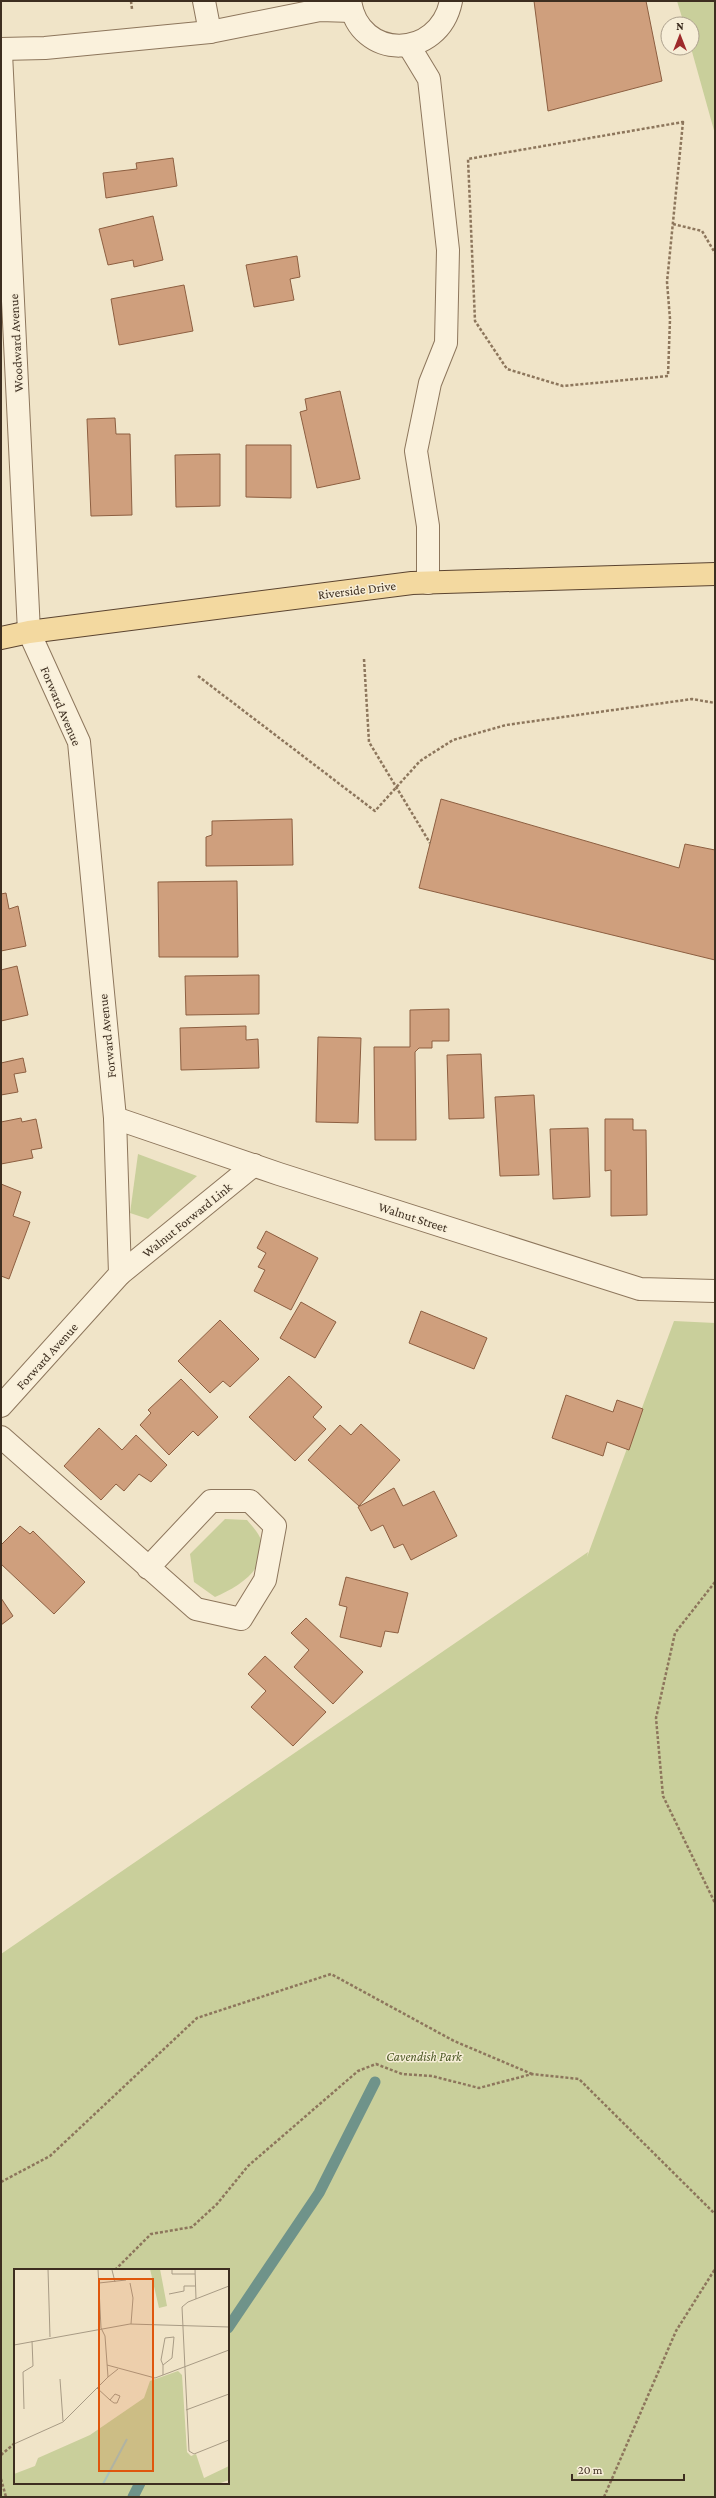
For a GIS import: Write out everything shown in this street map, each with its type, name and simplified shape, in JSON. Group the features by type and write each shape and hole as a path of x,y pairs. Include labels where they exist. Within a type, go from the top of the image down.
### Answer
{"main road":[{"name":"Riverside Drive","path":"1,638 30,632 428,583 715,574"}],"street":[{"path":"204,1 210,32"},
{"path":"1,49 45,48 210,32 320,10 351,6 358,24 368,35 380,42 394,46 409,46 426,40 440,28 449,14 452,1"},
{"path":"409,46 429,79 448,250 446,343 430,383 416,451 428,526 428,583"},
{"name":"Woodward Avenue","path":"1,53 30,632"},
{"name":"Forward Avenue","path":"1,1406 120,1274 115,1118 79,742 30,632"},
{"name":"Walnut Street","path":"115,1118 254,1165 640,1289 715,1291"},
{"name":"Walnut Forward Link","path":"120,1274 254,1165"},
{"path":"1,1437 148,1568 196,1609 240,1619 265,1580 275,1526 250,1501 211,1501 148,1568"}],"path":[{"path":"683,122 673,224 667,282 670,319 668,376 563,386 507,369 475,321 468,159 683,122"},
{"path":"673,224 702,231 715,253"},
{"path":"364,659 369,742 430,843"},
{"path":"198,676 375,811 420,761 453,740 506,725 692,699 715,703"},
{"path":"715,1582 676,1633 656,1718 663,1796 715,1903"},
{"path":"1,2182 50,2156 197,2018 332,1974 454,2041 532,2074 579,2079 715,2214"},
{"path":"116,2269 152,2234 192,2227 217,2204 248,2166 358,2071 376,2064 402,2074 432,2076 479,2088 532,2074"},
{"path":"604,2497 676,2331 715,2270"},
{"path":"1,2455 14,2444"},
{"path":"1,2479 6,2497"}],"green space":[{"path":"677,1 715,1 715,134 693,56 700,56 700,16 682,16"},
{"path":"138,1154 197,1176 148,1219 130,1213"},
{"name":"Cavendish Park","path":"674,1321 715,1323 715,2497 1,2497 1,1954 588,1552 587,1557"},
{"path":"225,1519 247,1520 259,1535 262,1551 260,1561 249,1576 233,1588 215,1597 194,1582 190,1554"}],"building":[{"path":"534,1 646,1 662,81 548,111"},
{"path":"173,158 177,186 106,198 103,173 137,169 136,163"},
{"path":"153,216 163,260 134,267 133,260 108,265 99,229"},
{"path":"297,256 300,277 290,279 294,300 254,307 246,265"},
{"path":"184,285 193,331 119,345 111,299"},
{"path":"340,391 360,479 317,488 300,412 307,410 305,399"},
{"path":"115,418 116,434 130,434 132,515 91,516 87,419"},
{"path":"246,445 291,445 291,498 246,497"},
{"path":"220,454 220,506 176,507 175,455"},
{"path":"441,799 679,868 685,844 715,850 715,960 419,888"},
{"path":"292,819 293,865 206,866 206,837 212,835 212,821"},
{"path":"237,881 238,957 159,957 158,882"},
{"path":"6,893 9,909 18,906 26,946 1,951 1,894"},
{"path":"17,966 28,1015 1,1021 1,970"},
{"path":"259,975 259,1014 186,1015 185,976"},
{"path":"449,1009 449,1041 432,1041 432,1048 419,1048 415,1052 416,1140 375,1140 374,1047 410,1047 410,1010"},
{"path":"246,1026 246,1040 258,1039 259,1068 181,1070 180,1028"},
{"path":"318,1037 361,1038 358,1123 316,1122"},
{"path":"481,1054 484,1118 449,1119 447,1055"},
{"path":"23,1058 26,1072 14,1074 18,1092 1,1095 1,1063"},
{"path":"534,1095 539,1175 500,1176 495,1097"},
{"path":"21,1118 22,1122 36,1119 42,1148 31,1150 33,1158 1,1164 1,1122"},
{"path":"605,1119 633,1119 633,1130 646,1130 647,1215 611,1216 611,1170 605,1171"},
{"path":"588,1128 590,1197 553,1199 550,1129"},
{"path":"1,1184 21,1192 13,1216 30,1222 9,1279 1,1276"},
{"path":"266,1231 318,1258 291,1310 254,1291 265,1270 258,1267 266,1253 257,1248"},
{"path":"301,1302 336,1322 315,1358 280,1338"},
{"path":"421,1311 487,1338 474,1369 409,1343"},
{"path":"220,1320 259,1359 230,1387 223,1381 210,1393 178,1361"},
{"path":"289,1376 322,1407 313,1417 326,1429 295,1461 249,1417"},
{"path":"181,1379 218,1417 198,1436 193,1431 169,1455 140,1425 151,1413 148,1410"},
{"path":"566,1395 613,1412 617,1400 643,1409 629,1450 607,1442 603,1456 552,1438"},
{"path":"361,1424 400,1460 359,1506 308,1460 340,1425 351,1435"},
{"path":"99,1428 122,1450 136,1435 167,1465 151,1482 139,1474 124,1491 116,1484 101,1500 64,1466"},
{"path":"394,1488 403,1506 434,1491 457,1536 411,1560 403,1544 394,1548 383,1525 371,1531 358,1507"},
{"path":"20,1526 30,1534 33,1531 85,1582 54,1614 1,1564 1,1545"},
{"path":"346,1577 408,1593 398,1633 385,1631 381,1647 340,1637 347,1607 339,1605"},
{"path":"1,1598 13,1616 1,1625"},
{"path":"306,1618 363,1672 333,1704 294,1667 309,1650 291,1633"},
{"path":"265,1656 326,1712 293,1746 251,1707 266,1691 248,1674"}],"waterway":[{"path":"229,2327 319,2193 375,2082"},
{"path":"133,2497 140,2484"}]}
